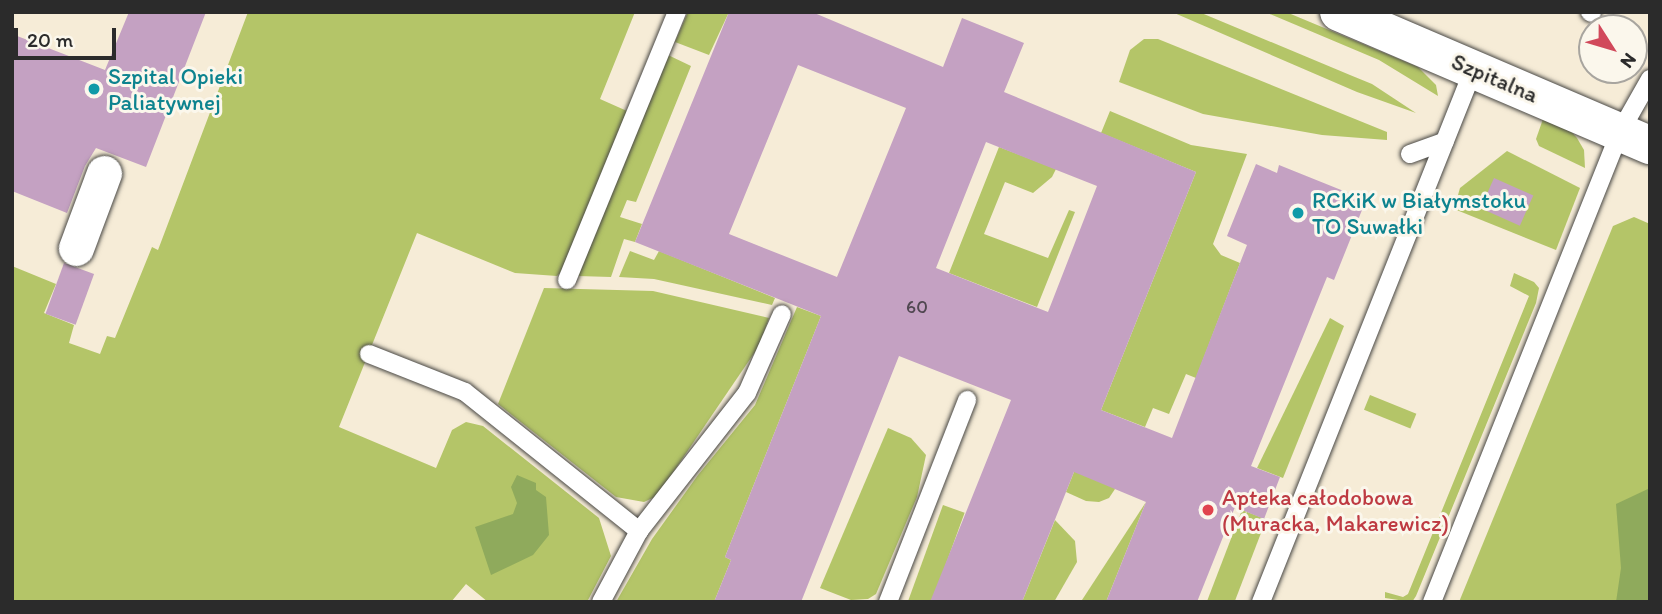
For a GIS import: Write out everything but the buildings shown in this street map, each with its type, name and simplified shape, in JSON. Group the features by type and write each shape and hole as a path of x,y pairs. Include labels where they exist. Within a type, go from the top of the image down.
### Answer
{"street":[{"name":"Szpitalna","path":"1339,12 1475,68 1635,139"},
{"path":"76,248 104,173"}],"lane":[{"path":"567,281 677,12"},
{"path":"1261,602 1475,68"},
{"path":"1432,602 1635,139 1650,79"},
{"path":"1410,153 1445,141"},
{"path":"601,602 639,531 747,393 782,314"},
{"path":"369,354 465,392 639,531"},
{"path":"888,602 967,400"}],"green space":[{"path":"248,12 635,12 600,99 627,111 561,272 557,276 515,273 417,233 339,427 436,468 452,430 466,422 483,426 599,518 611,556 587,602 488,602 466,584 451,602 12,602 12,266 56,284 44,313 74,325 69,343 100,354 107,336 115,338 152,247 158,250"},
{"path":"688,12 729,12 709,55 675,42"},
{"path":"1172,12 1199,12 1372,84 1416,113 1357,92"},
{"path":"1265,12 1286,12 1418,67 1436,85 1438,96 1379,60"},
{"path":"1144,39 1158,39 1387,132 1387,140 1322,135 1203,114 1119,82 1130,50"},
{"path":"668,55 691,66 636,202 627,200 620,217 642,224 635,242 624,239 611,277 578,276"},
{"path":"1110,111 1191,145 1247,154 1213,244 1221,255 1240,263 1196,378 1186,374 1169,414 1153,408 1145,427 1101,410 1196,172 1101,133"},
{"path":"1543,119 1569,129 1577,138 1584,150 1585,168 1539,146 1536,139"},
{"path":"999,147 1056,169 1052,177 1033,193 1005,182 984,234 1048,258 1069,210 1075,212 1037,307 949,273"},
{"path":"1507,151 1580,188 1556,250 1454,209 1460,188"},
{"path":"1634,217 1650,224 1650,602 1459,602 1613,226"},
{"path":"630,251 654,260 659,251 775,298 772,305 654,279 619,277"},
{"path":"1514,273 1534,282 1539,288 1536,303 1416,596 1412,602 1385,598 1385,592 1403,597 1408,594 1529,296 1510,286"},
{"path":"544,288 653,291 769,318 759,346 657,496 644,502 616,497 498,404"},
{"path":"797,307 821,316 725,557 731,560 714,602 616,602 652,539 698,475 755,405"},
{"path":"1330,318 1344,326 1283,478 1257,468"},
{"path":"1370,395 1416,414 1410,429 1364,410"},
{"path":"1092,427 1115,489 1109,498 1099,502 1086,501 1066,492"},
{"path":"888,428 911,438 926,455 917,497 876,594 868,599 851,600 820,588"},
{"path":"517,475 536,483 536,490 546,497 549,535 533,555 491,575 475,527 513,514 517,503 511,487"},
{"path":"1650,488 1650,602 1616,602 1621,568 1616,504"},
{"path":"1146,502 1106,602 1081,602 1082,600"},
{"path":"943,505 965,513 932,602 908,602"},
{"path":"1242,510 1266,519 1235,602 1207,602"},
{"path":"1055,520 1075,541 1077,562 1054,602 1022,602"}],"place":[{"name":"Szpital Opieki Paliatywnej","path":"94,89"},
{"name":"RCKiK w Białymstoku TO Suwałki","path":"1298,213"},
{"name":"Apteka całodobowa (Muracka, Makarewicz)","path":"1208,510"}]}
